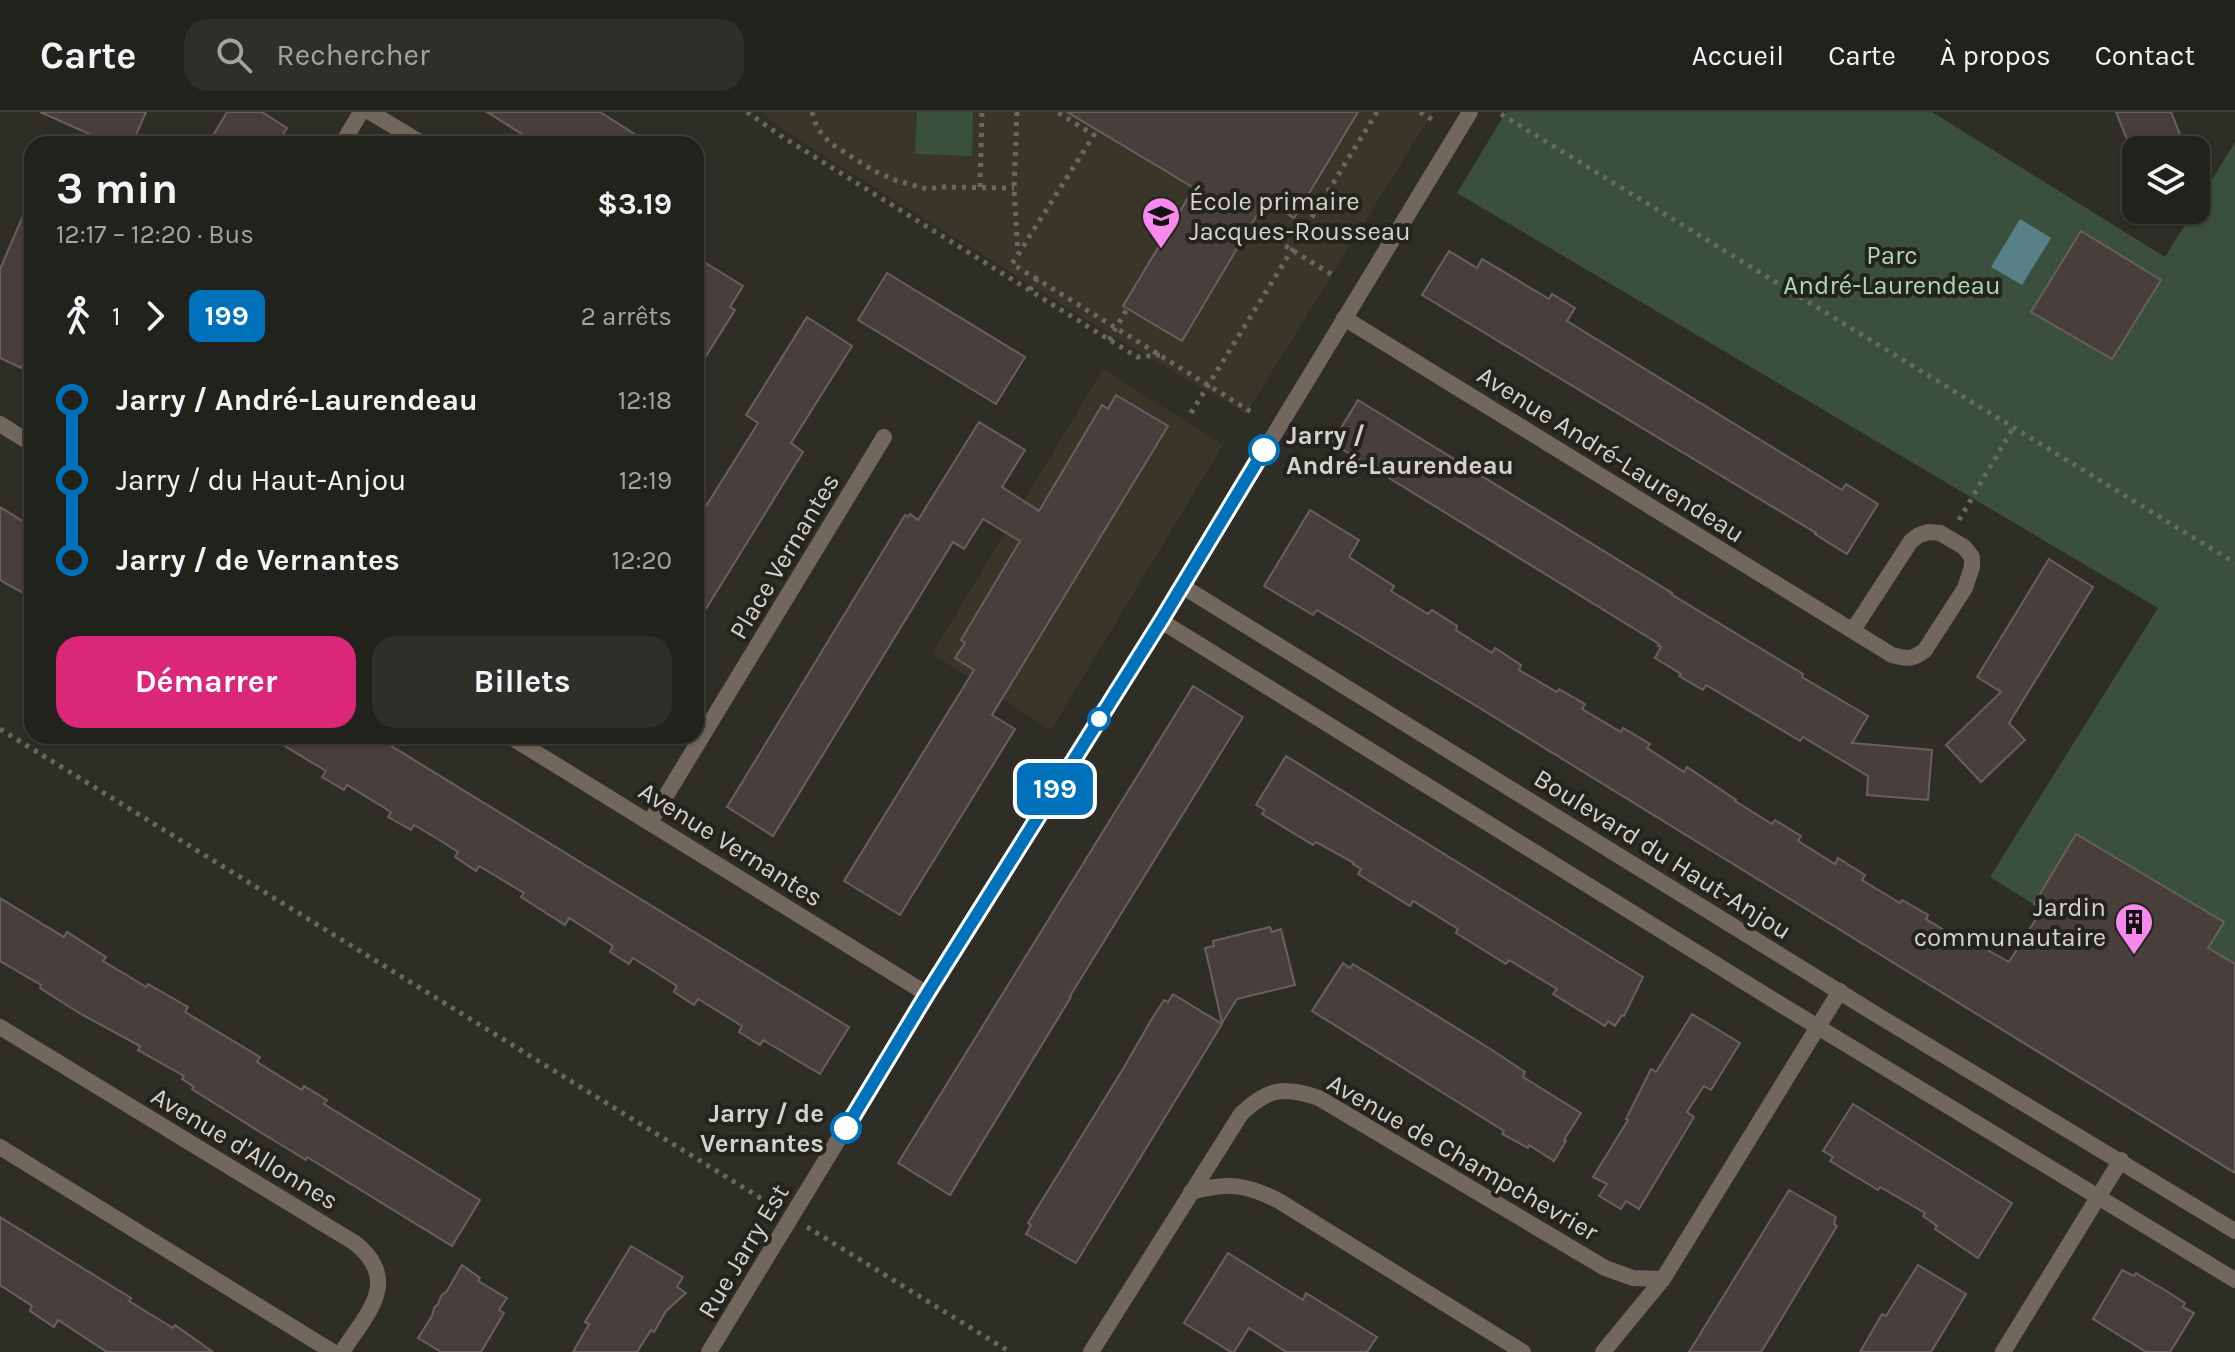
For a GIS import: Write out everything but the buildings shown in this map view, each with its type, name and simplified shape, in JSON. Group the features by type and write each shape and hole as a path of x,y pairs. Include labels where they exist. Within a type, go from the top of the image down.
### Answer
{"street":[{"path":"347,136 361,112"},
{"path":"370,112 410,136"},
{"name":"Rue Jarry Est","path":"709,1352 927,994 1161,621 1470,112"},
{"name":"Avenue André-Laurendeau","path":"1344,318 1892,655 1916,658 1925,650 1965,588 1972,557 1964,547 1949,538"},
{"path":"0,424 24,439"},
{"name":"Place Vernantes","path":"704,733 884,437"},
{"path":"1853,630 1911,541 1929,532 1949,538"},
{"name":"Boulevard du Haut-Anjou","path":"1182,586 2235,1231"},
{"path":"1161,621 1818,1027 2235,1280"},
{"name":"Avenue Vernantes","path":"522,744 927,994"},
{"name":"Place Vernantes","path":"650,822 697,744"},
{"path":"1603,1352 1663,1279 1840,991"},
{"name":"Avenue d'Allonnes","path":"0,1027 369,1254 379,1282 376,1299 342,1352"},
{"name":"Avenue de Champchevrier","path":"1091,1352 1241,1114 1256,1099 1274,1091 1297,1090 1319,1098 1605,1268 1633,1278 1663,1279"},
{"path":"0,1147 333,1352"},
{"path":"2003,1352 2121,1160"},
{"path":"1191,1192 1235,1185 1257,1189 1523,1352"}],"path":[{"path":"747,112 1137,357 1160,355"},
{"path":"812,112 817,128 830,143 874,171 927,189 1014,188"},
{"path":"980,187 982,112"},
{"path":"1017,112 1014,188 1019,254"},
{"path":"1057,112 1097,134 1012,264 1253,413"},
{"path":"1191,413 1377,112"},
{"path":"1420,112 1433,120"},
{"path":"1501,114 2235,563"},
{"path":"1251,225 1336,277"},
{"path":"1029,290 1037,279"},
{"path":"1109,340 1127,309"},
{"path":"1949,538 2013,428"},
{"path":"0,729 24,744"},
{"path":"24,744 1010,1352"}],"shaded area":[{"name":"École primaire Jacques-Rousseau","path":"761,112 1433,112 1246,414 1116,338 832,161"},
{"path":"1103,369 1223,445 1051,730 932,654"}],"green space":[{"path":"917,112 973,112 972,156 915,154"},
{"name":"Parc André-Laurendeau","path":"1506,112 1932,112 2165,257 2185,224 2210,224 2210,183 2235,142 2235,1068 2022,941 2041,909 1990,877 2158,608 1457,193"}],"water":[{"path":"2020,219 2051,238 2022,285 1991,267"}],"bus line":[{"name":"199","path":"846,1128 1264,450"}],"place":[{"name":"École primaire Jacques-Rousseau","path":"1161,250"},
{"name":"Jarry / André-Laurendeau","path":"1264,450"},
{"name":"Jardin communautaire","path":"2134,956"},
{"name":"Jarry / de Vernantes","path":"846,1128"}]}
